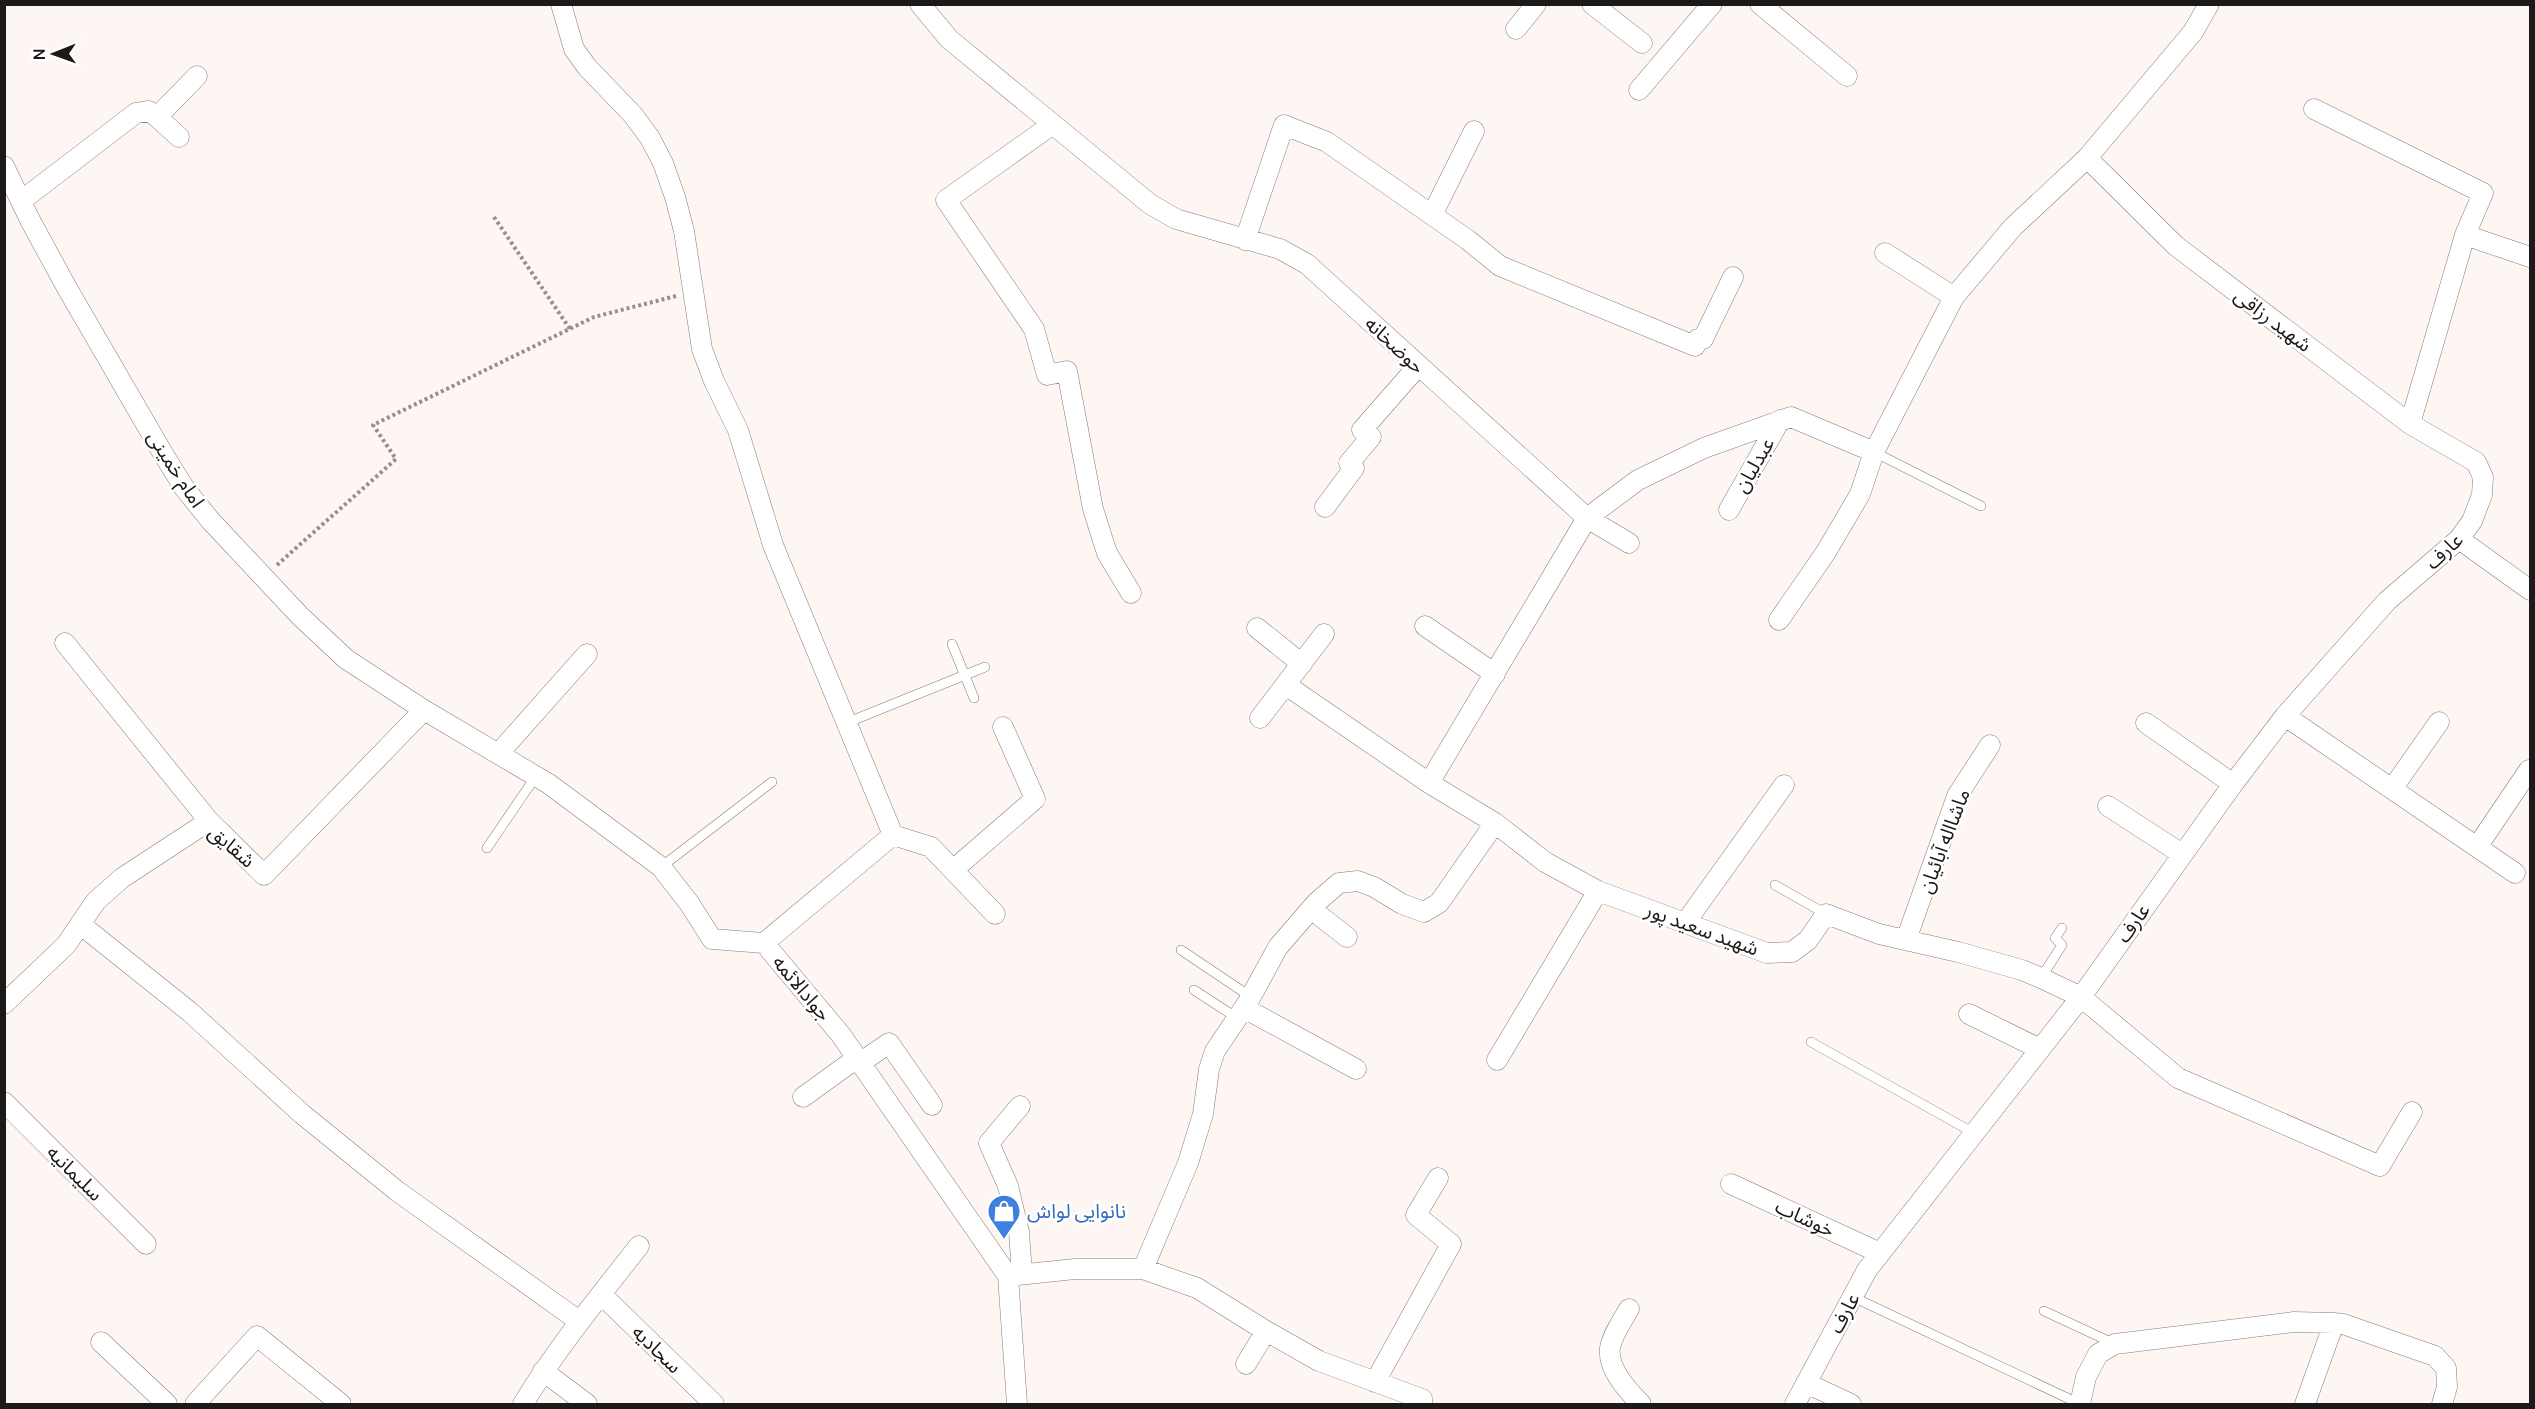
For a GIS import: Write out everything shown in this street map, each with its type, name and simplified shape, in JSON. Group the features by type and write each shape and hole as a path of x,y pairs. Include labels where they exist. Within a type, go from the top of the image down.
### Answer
{"street":[{"path":"561,4 574,49 586,67 633,115 650,138 663,163 684,231 702,350 738,430 773,545 893,835 931,847 995,914"},
{"name":"حوضخانه","path":"920,4 949,39 1150,204 1176,219 1280,249 1307,264 1587,518 1629,543"},
{"path":"1516,29 1536,4"},
{"path":"1592,4 1642,43"},
{"path":"1639,90 1712,4"},
{"path":"1760,4 1847,76"},
{"path":"1779,620 1827,552 1860,494 1874,452 1954,297 2013,227 2087,158 2193,32 2209,4"},
{"path":"157,117 197,76"},
{"path":"2314,109 2483,193 2465,235 2410,424"},
{"path":"21,201 136,112 149,111 179,137"},
{"path":"1053,124 946,200 1034,329 1047,375 1067,371 1093,509 1107,553 1131,593"},
{"path":"1245,240 1284,125 1327,142 1432,215 1500,266 1695,345 1698,339 1703,339 1733,276"},
{"path":"1432,215 1474,131"},
{"name":"شهید رزاقی","path":"2087,158 2176,246 2410,424 2476,462"},
{"name":"امام خمینی","path":"4,166 67,288 185,489 210,520 263,577 346,659 424,710"},
{"path":"2465,235 2530,257"},
{"path":"1885,253 1954,297"},
{"path":"1325,507 1354,468 1349,463 1371,437 1362,429 1418,366"},
{"path":"1429,783 1587,518 1638,480 1704,448 1791,417 1874,452"},
{"name":"عبدلیان","path":"1729,510 1780,420"},
{"name":"عارف","path":"1795,1404 1867,1270 2081,997 2285,716 2387,601 2459,539 2472,521 2482,495 2483,477 2476,462"},
{"path":"2459,539 2530,590"},
{"path":"1425,626 1495,674"},
{"path":"1257,628 1302,664"},
{"path":"1260,718 1324,634"},
{"path":"65,643 209,821"},
{"path":"499,753 587,654"},
{"name":"شهید سعید پور","path":"1286,685 1429,783 1495,823 1545,862 1598,891 1767,953 1792,952 1808,940 1826,914"},
{"name":"جوادالائمه","path":"424,710 537,776 590,812 661,867 689,903 712,939 764,943 841,1035 1015,1275"},
{"name":"شقایق","path":"8,993 66,945 96,901 122,878 209,821 264,875 424,710"},
{"path":"2285,716 2515,873"},
{"path":"2392,789 2439,722"},
{"path":"2146,723 2234,784"},
{"path":"953,870 1035,799 1003,726"},
{"name":"ماشااله آبائیان","path":"1906,940 1957,796 1990,745"},
{"path":"2477,847 2529,770"},
{"path":"1685,923 1784,785"},
{"path":"2108,806 2182,855"},
{"path":"1143,1269 1188,1163 1203,1114 1209,1070 1215,1051 1244,1007 1278,947 1311,909 1339,883 1358,880 1402,904 1424,912 1439,903 1495,823"},
{"path":"764,943 893,835"},
{"path":"1497,1060 1598,891"},
{"path":"1311,909 1347,937"},
{"path":"1826,914 1879,934 2022,970 2041,978 2081,997 2178,1078 2380,1166 2412,1112"},
{"path":"80,924 190,1012 302,1114 396,1191 579,1321"},
{"path":"1244,1007 1356,1070"},
{"path":"1968,1014 2040,1048"},
{"path":"803,1097 889,1043 932,1104"},
{"name":"سلیمانیه","path":"4,1102 146,1244"},
{"path":"1017,1404 1015,1275 1019,1232 1008,1186 989,1143 1020,1106"},
{"path":"1375,1382 1451,1244 1416,1215 1438,1178"},
{"name":"خوشاب","path":"1731,1184 1880,1253"},
{"path":"523,1404 543,1371 579,1321 639,1246"},
{"path":"1015,1275 1075,1269 1143,1269 1197,1288 1319,1361 1422,1399 1422,1404"},
{"name":"سجادیه","path":"601,1294 714,1404"},
{"path":"1629,1309 1611,1348 1613,1366 1629,1393 1641,1404"},
{"path":"2080,1404 2086,1377 2098,1354 2115,1344 2294,1322 2343,1323 2435,1356 2446,1368 2447,1387 2442,1404"},
{"path":"2305,1404 2334,1323"},
{"path":"1246,1364 1266,1331"},
{"path":"195,1404 257,1336 341,1404"},
{"path":"100,1342 167,1404"},
{"path":"543,1371 587,1404"},
{"path":"1806,1383 1851,1404"}],"lane":[{"path":"1874,452 1981,506"},
{"path":"952,644 974,698"},
{"path":"846,723 985,667"},
{"path":"487,848 537,776"},
{"path":"661,867 772,782"},
{"path":"1775,885 1826,914"},
{"path":"2041,978 2062,945 2055,938 2062,928"},
{"path":"1181,950 1244,1007"},
{"path":"1194,990 1244,1007"},
{"path":"1811,1042 1974,1133"},
{"path":"1853,1297 2080,1404"},
{"path":"2044,1311 2115,1344"}],"path":[{"path":"494,217 570,329"},
{"path":"263,577 396,459 373,425 594,317 693,292"}],"place":[{"name":"نانوایی لواش","path":"1004,1240"}]}
